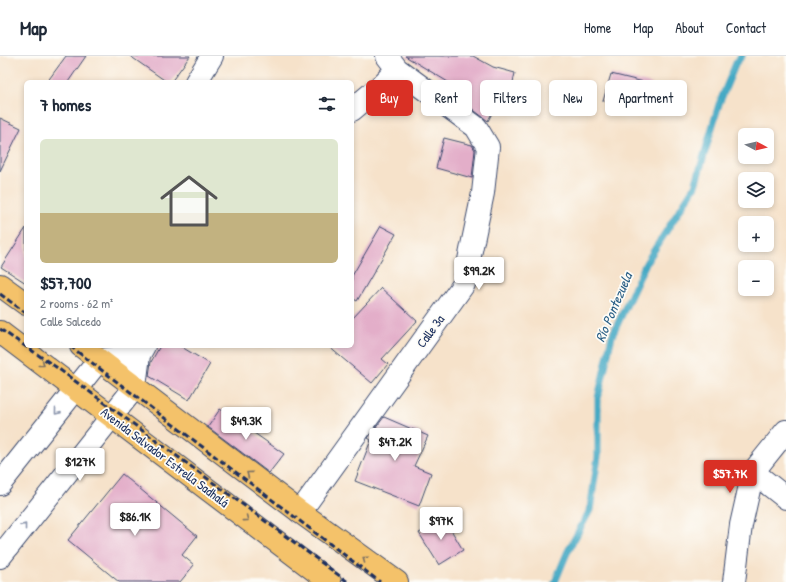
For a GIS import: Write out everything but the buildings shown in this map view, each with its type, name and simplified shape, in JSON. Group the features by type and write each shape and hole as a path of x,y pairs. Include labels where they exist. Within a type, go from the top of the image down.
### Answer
{"main road":[{"path":"0,285 24,303"},
{"name":"Avenida Salvador Estrella Sadhalá","path":"0,332 330,582"},
{"path":"84,348 300,512 397,582"}],"street":[{"path":"197,80 212,56"},
{"path":"354,108 384,83 392,62"},
{"name":"Calle 3a","path":"300,512 464,284 484,193 488,147 476,127 392,62"},
{"path":"0,484 99,360 142,350 135,387 110,416 0,557"},
{"path":"734,582 741,525 753,472 786,431"},
{"path":"753,472 786,498"}],"waterway":[{"name":"Río Pontezuela","path":"555,582 567,553 590,510 598,457 598,398 612,336 646,263 695,186 719,104 736,63 742,56"}],"railway":[{"path":"0,294 24,312"},
{"path":"0,329 24,345"},
{"path":"28,348 348,582"},
{"path":"73,348 380,582"}]}
